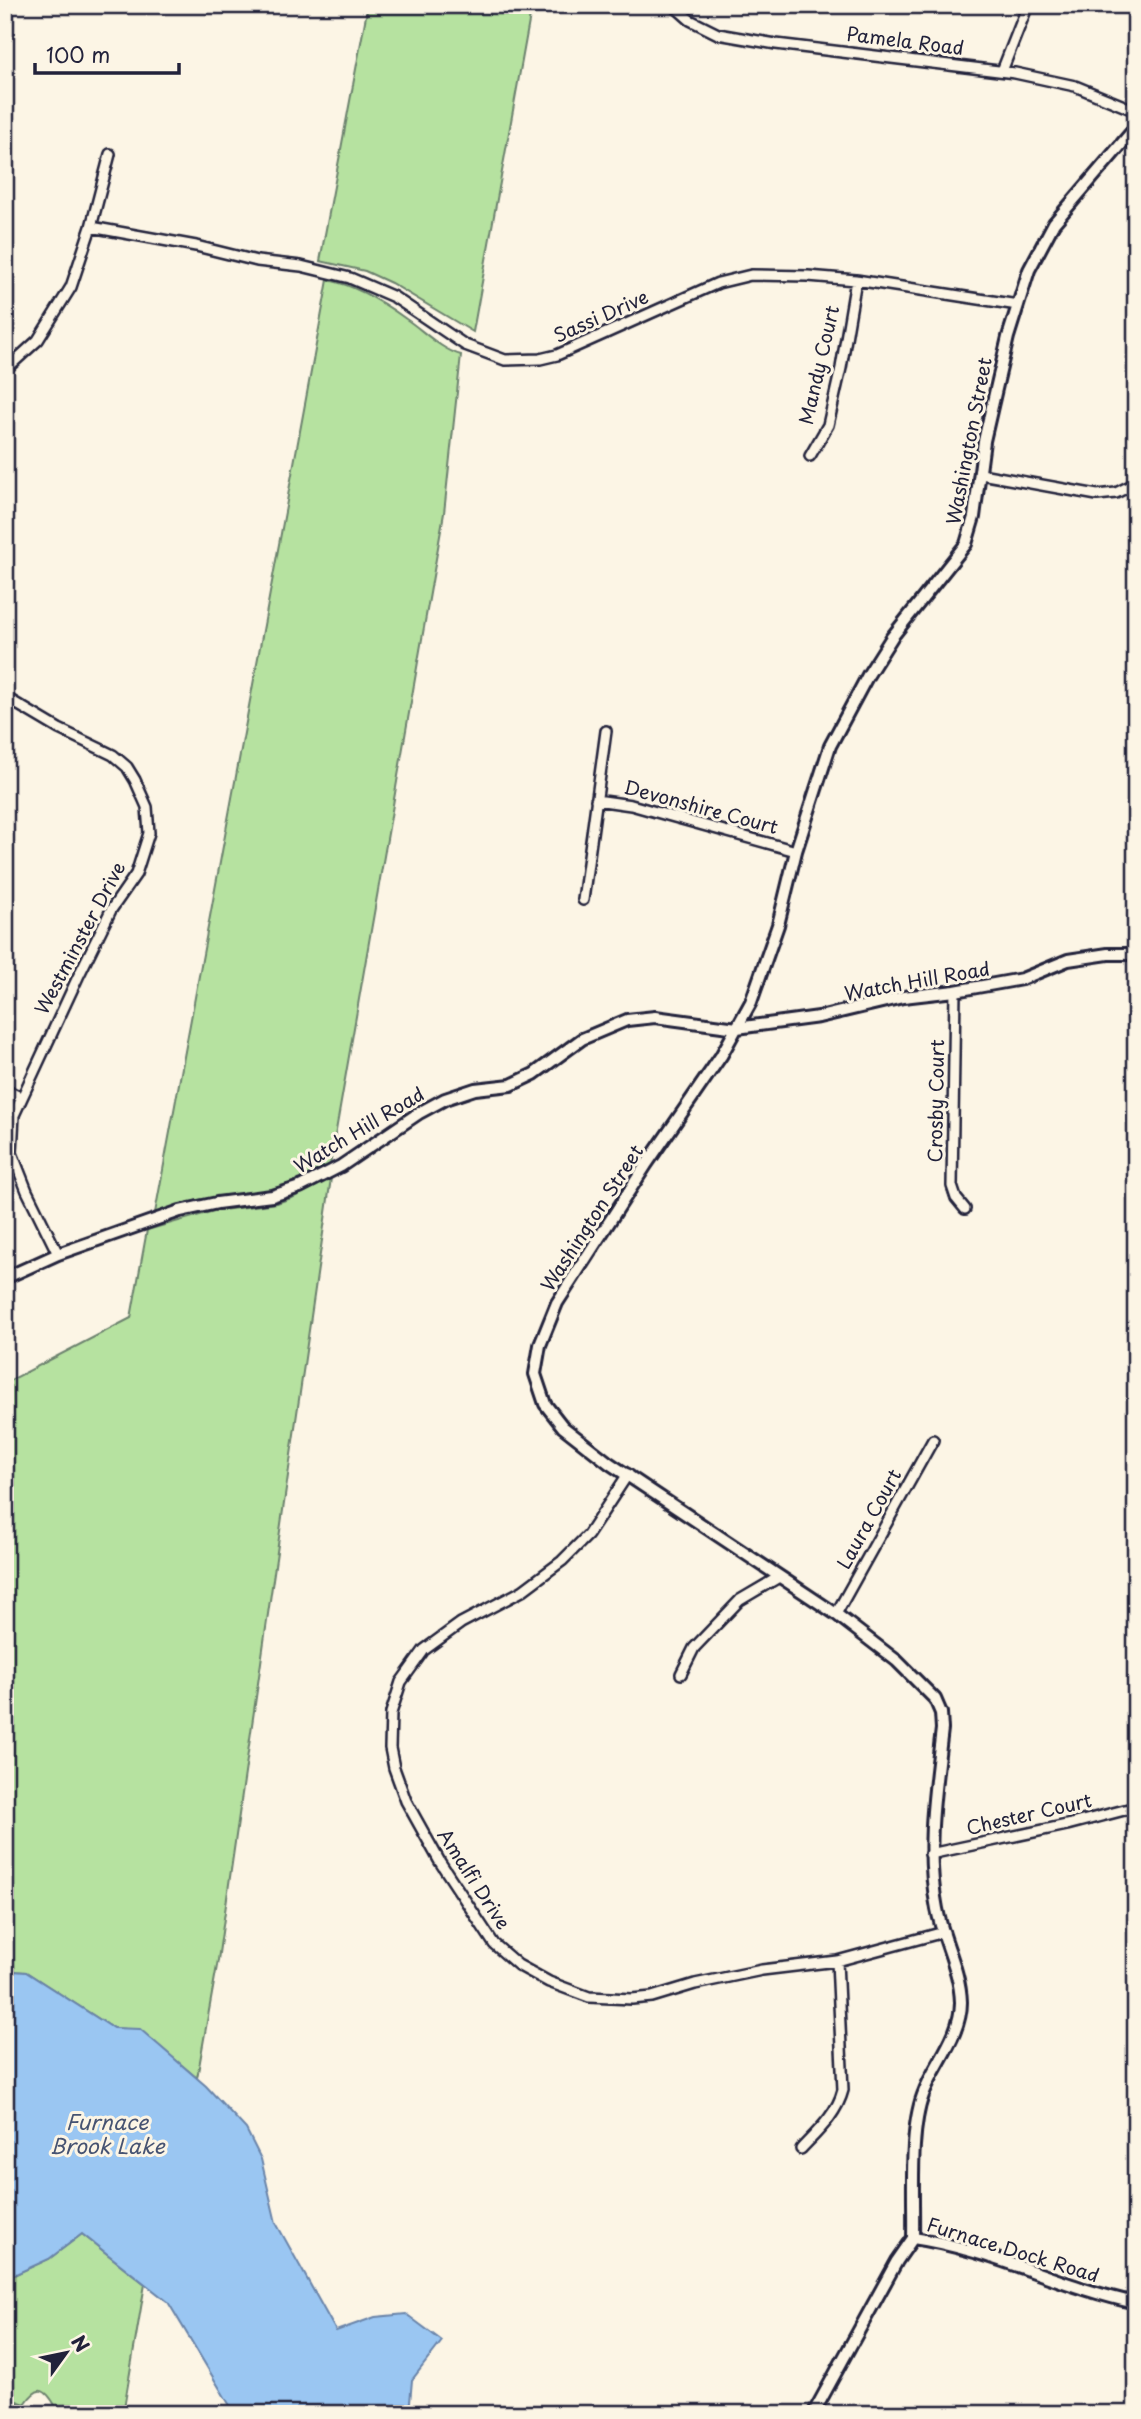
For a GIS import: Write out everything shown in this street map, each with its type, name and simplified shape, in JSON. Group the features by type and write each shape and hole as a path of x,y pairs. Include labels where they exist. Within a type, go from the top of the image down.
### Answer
{"street":[{"name":"Pamela Road","path":"673,5 690,20 718,34 776,44 1002,71 1075,86 1136,111"},
{"path":"1002,71 1028,5"},
{"name":"Washington Street","path":"913,2238 915,2138 923,2096 957,2028 961,2002 954,1960 937,1912 930,1854 930,1829 942,1729 941,1713 935,1699 916,1678 836,1614 563,1427 545,1404 535,1374 540,1345 557,1303 646,1165 721,1056 751,1002 778,925 796,851 830,746 892,637 966,544 974,517 984,441 1008,337 1029,270 1054,223 1136,127"},
{"path":"5,370 38,340 71,287 91,227 110,154"},
{"name":"Sassi Drive","path":"91,227 350,278 394,297 465,345 505,360 540,359 557,355 718,283 751,275 856,280 1018,305"},
{"name":"Mandy Court","path":"810,456 828,425 856,280"},
{"path":"981,474 1097,495 1115,493 1136,484"},
{"name":"Westminster Drive","path":"5,697 59,729 113,755 127,767 147,807 149,833 136,874 111,910 14,1115 12,1153 58,1254"},
{"name":"Devonshire Court","path":"583,900 606,731"},
{"name":"Devonshire Court","path":"597,800 631,804 796,851"},
{"name":"Watch Hill Road","path":"5,1278 58,1254 180,1211 272,1196 300,1187 341,1166 428,1108 475,1089 511,1085 534,1074 582,1039 627,1020 654,1017 737,1028 819,1017 903,997 1022,979 1068,960 1108,954 1136,954"},
{"name":"Crosby Court","path":"955,991 952,1186 956,1198 965,1209"},
{"path":"5,1090 21,1097"},
{"name":"Laura Court","path":"836,1614 933,1440"},
{"name":"Amalfi Drive","path":"628,1474 588,1535 562,1561 522,1591 461,1623 424,1650 401,1682 391,1713 390,1748 406,1801 440,1862 494,1944 518,1965 549,1982 589,1997 632,1999 652,1997 695,1984 762,1970 837,1961 944,1932"},
{"path":"681,1674 694,1648 740,1600 779,1577"},
{"name":"Chester Court","path":"930,1854 1067,1825 1136,1807"},
{"path":"801,2149 832,2115 843,2090 837,1961"},
{"name":"Furnace Dock Road","path":"813,2414 897,2261 913,2238 969,2251 1091,2292 1136,2304"},
{"path":"5,2407 25,2414"}],"green space":[{"path":"368,5 532,5 473,332 391,283 365,271 320,261"},
{"path":"328,280 359,290 379,301 439,344 461,355 444,513 330,1165 280,1188 198,1200 155,1213"},
{"path":"331,1178 218,1960 197,2078 140,2030 113,2028 26,1972 12,1971 5,1974 5,1383 131,1318 147,1230 214,1211 277,1203"},
{"path":"82,2234 145,2284 123,2414 55,2414 56,2407 48,2395 41,2391 25,2404 5,2397 5,2279 49,2259"}],"water":[{"name":"Furnace Brook Lake","path":"12,1971 26,1972 113,2028 140,2029 206,2086 246,2129 261,2159 276,2223 336,2331 375,2317 406,2314 442,2341 412,2380 409,2414 235,2414 168,2302 82,2234 49,2259 5,2279 5,1974"}]}
